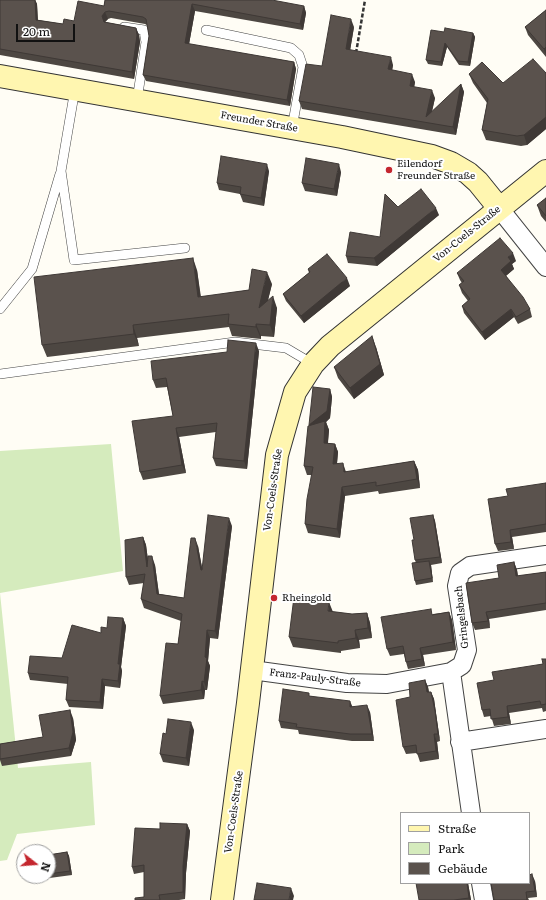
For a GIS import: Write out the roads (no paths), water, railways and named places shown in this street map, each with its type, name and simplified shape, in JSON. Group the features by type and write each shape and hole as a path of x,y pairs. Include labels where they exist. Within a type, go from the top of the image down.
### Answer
{"main road":[{"name":"Freunder Straße","path":"0,76 292,128 432,156 451,163 468,173 478,182 499,208"},
{"name":"Von-Coels-Straße","path":"222,900 252,670 277,454 294,392 313,364 351,328 546,171"}],"street":[{"path":"499,208 546,267"},
{"name":"Gringelsbach","path":"451,672 462,665 467,650 457,586 460,573 470,566 546,555"},
{"name":"Franz-Pauly-Straße","path":"252,670 353,683 387,684 451,672"},
{"path":"451,672 471,812"},
{"path":"460,742 546,729"},
{"path":"481,884 484,900"}],"lane":[{"path":"117,25 144,30 146,42 137,100"},
{"path":"206,30 291,48 299,55 303,67 292,128"},
{"path":"0,309 32,268 61,171 75,89"},
{"path":"61,171 74,260 185,248"},
{"path":"0,374 235,342 286,348 313,364"}],"place":[{"name":"Eilendorf Freunder Straße","path":"389,170"},
{"name":"Rheingold","path":"274,598"}]}
